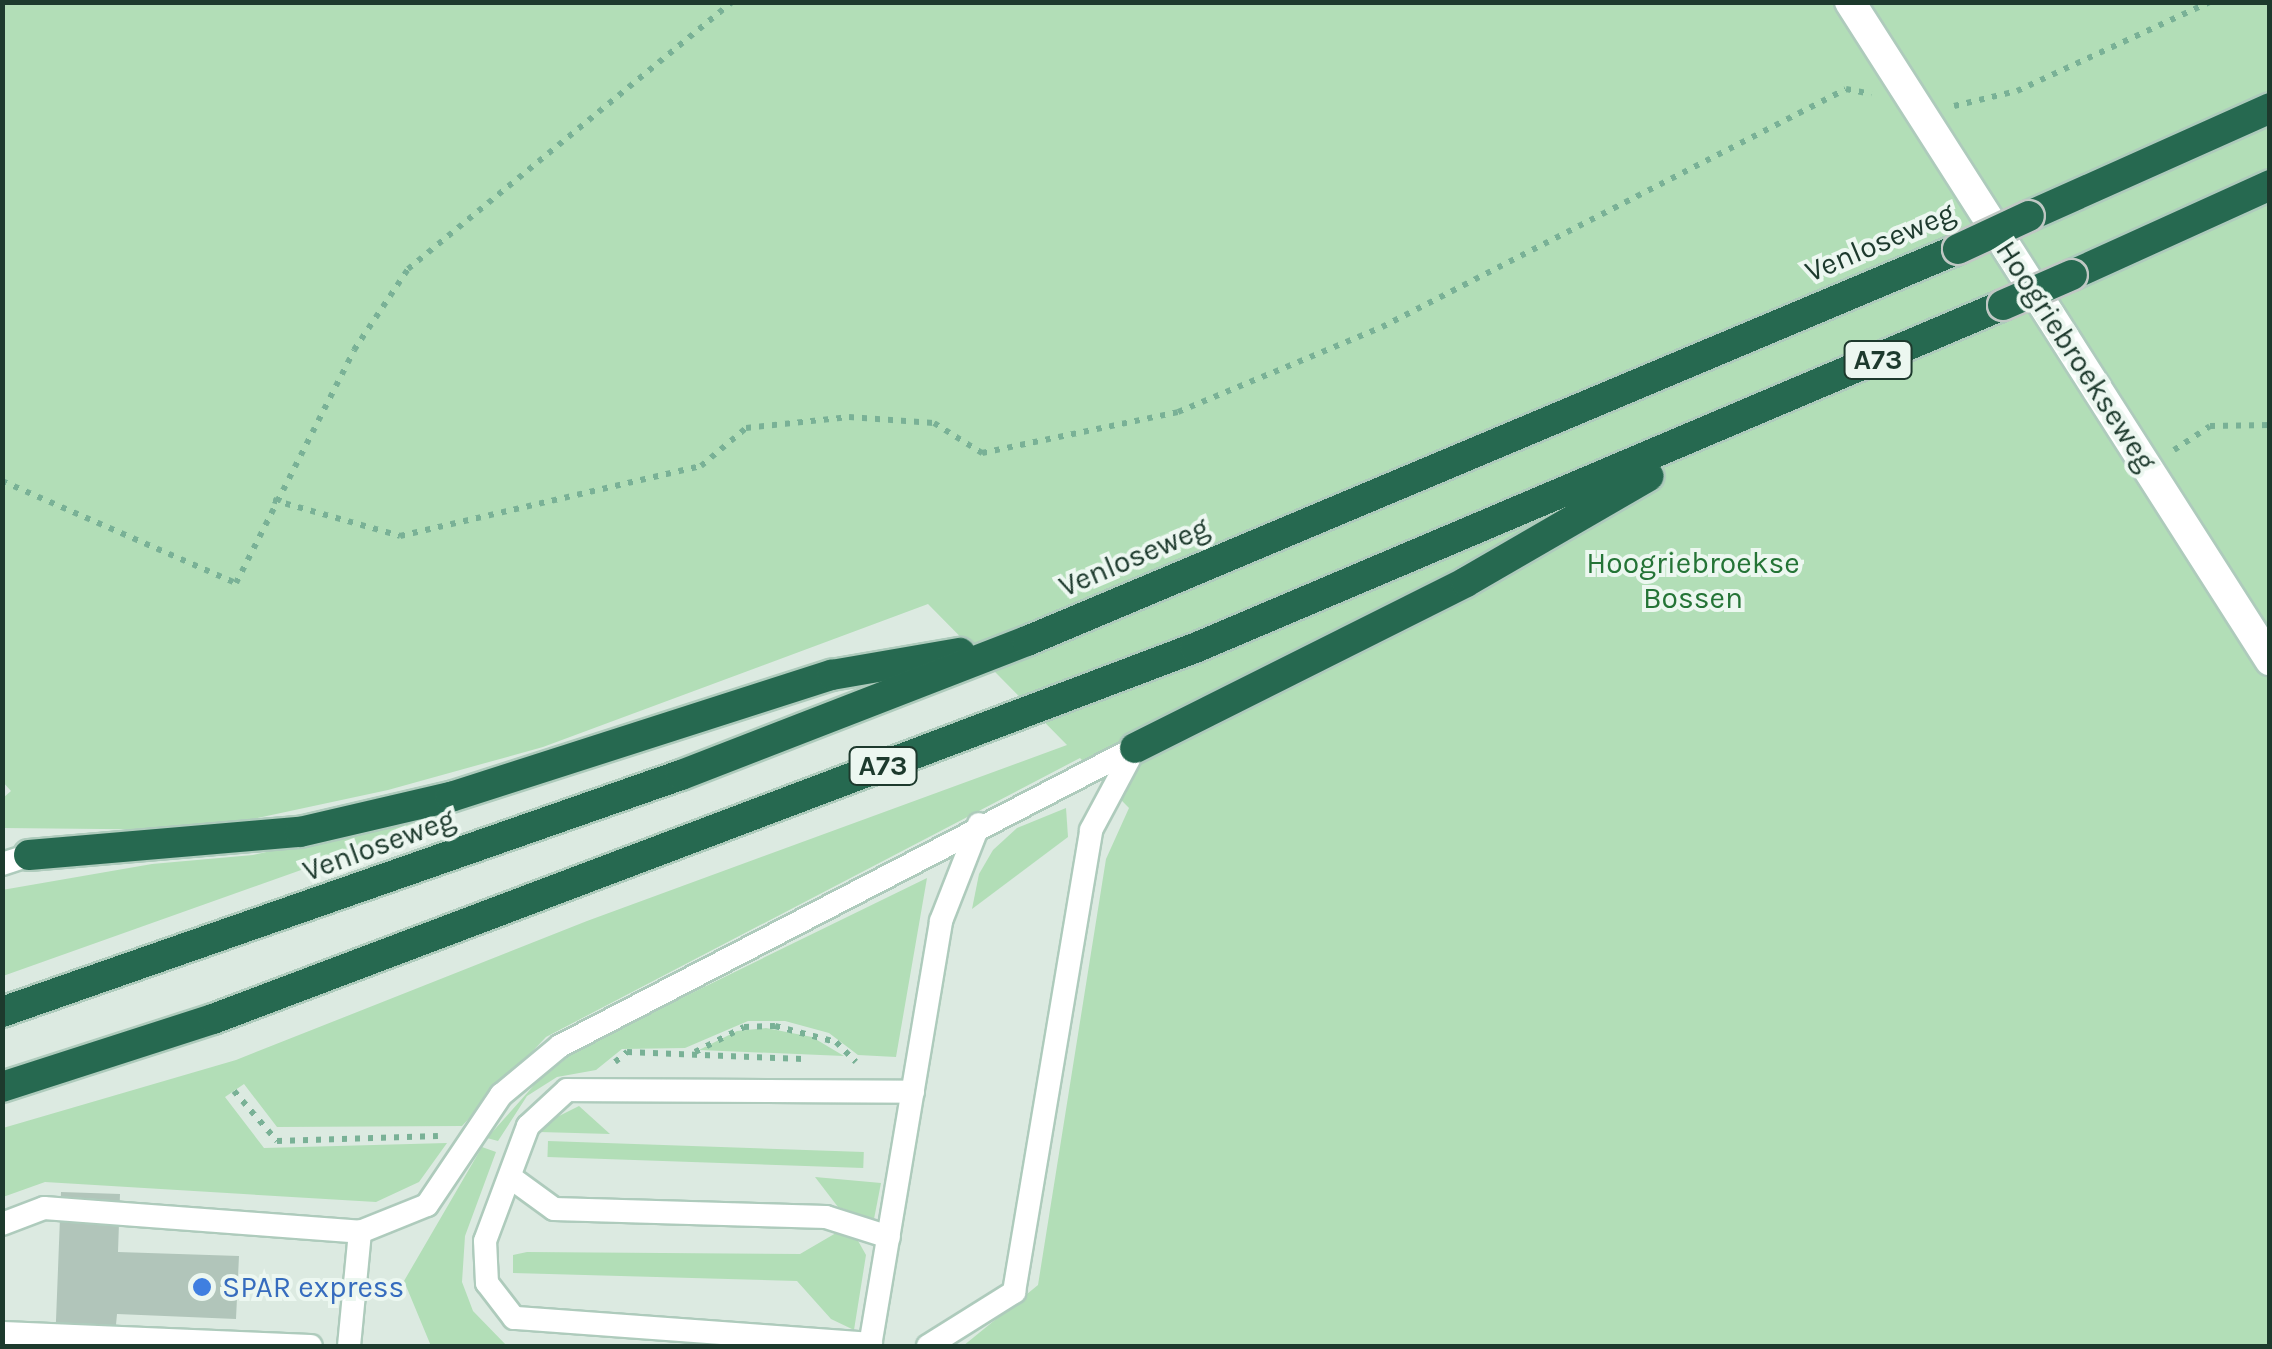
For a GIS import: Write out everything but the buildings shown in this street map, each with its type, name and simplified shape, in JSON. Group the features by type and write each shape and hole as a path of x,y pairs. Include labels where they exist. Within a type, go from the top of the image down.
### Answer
{"highway":[{"name":"Venloseweg","path":"2,1012 662,782 1027,641 1958,248 2270,108"},
{"name":"A73","path":"2,1087 213,1019 1195,648 1753,415 2270,185"},
{"name":"A73","path":"1135,748 1466,582 1753,415"},
{"name":"A73","path":"12,857 300,832 452,797 832,675 1027,641"}],"street":[{"name":"Hoogriebroekseweg","path":"1850,2 2270,660"}],"lane":[{"name":"A73","path":"2,1224 44,1208 360,1232 427,1205 501,1095 560,1046 979,824 1135,748"},
{"path":"928,1346 1014,1292 1091,830 1135,748"},
{"path":"913,1092 567,1090 528,1126 485,1241 487,1283 514,1318 870,1345 942,922 979,824"},
{"path":"510,1177 554,1209 826,1216 889,1237"},
{"path":"349,1346 360,1232"},
{"path":"2,1333 311,1346"}],"path":[{"path":"2,482 236,583 273,500 354,350 408,269 732,2"},
{"path":"273,500 400,536 701,466 746,428 850,417 934,424 982,452 1178,412 1382,327 1846,89 1956,106 2018,90 2210,2"},
{"path":"2148,468 2210,426 2270,425"},
{"path":"694,1053 711,1038 775,1026 836,1042 856,1062"},
{"path":"598,1074 628,1052 820,1060"},
{"path":"838,1061 918,1065"},
{"path":"234,1090 277,1141 473,1136"}],"green space":[{"name":"Hoogriebroekse Bossen","path":"3,3 2269,3 2269,1346 963,1346 1038,1285 1106,859 1129,808 1080,758 546,1037 462,1126 277,1127 244,1084 225,1097 264,1148 447,1143 419,1182 376,1202 45,1182 3,1197 3,1128 236,1060 587,921 1067,745 928,604 543,747 388,790 201,830 3,828 3,798 11,791 2,781"},
{"path":"1066,808 1068,837 972,909 979,874 993,850 1017,828"},
{"path":"423,817 425,826 3,976 2,890 152,864 253,855"},
{"path":"927,878 896,1057 858,1055 829,1033 785,1021 748,1021 685,1048 622,1049 596,1070 557,1077 527,1096 498,1141 487,1138 536,1083 579,1048"},
{"path":"766,1028 812,1037 844,1056 699,1050 737,1031"},
{"path":"579,1106 610,1134 540,1132 557,1117"},
{"path":"548,1141 864,1152 863,1168 547,1157"},
{"path":"482,1147 496,1152 465,1236 462,1282 473,1311 507,1346 431,1346 404,1281"},
{"path":"815,1177 881,1183 874,1219 838,1207"},
{"path":"836,1233 857,1239 866,1255 854,1330 831,1319 797,1281 513,1273 513,1255 527,1252 800,1254"}],"place":[{"name":"SPAR express","path":"202,1287"}]}
